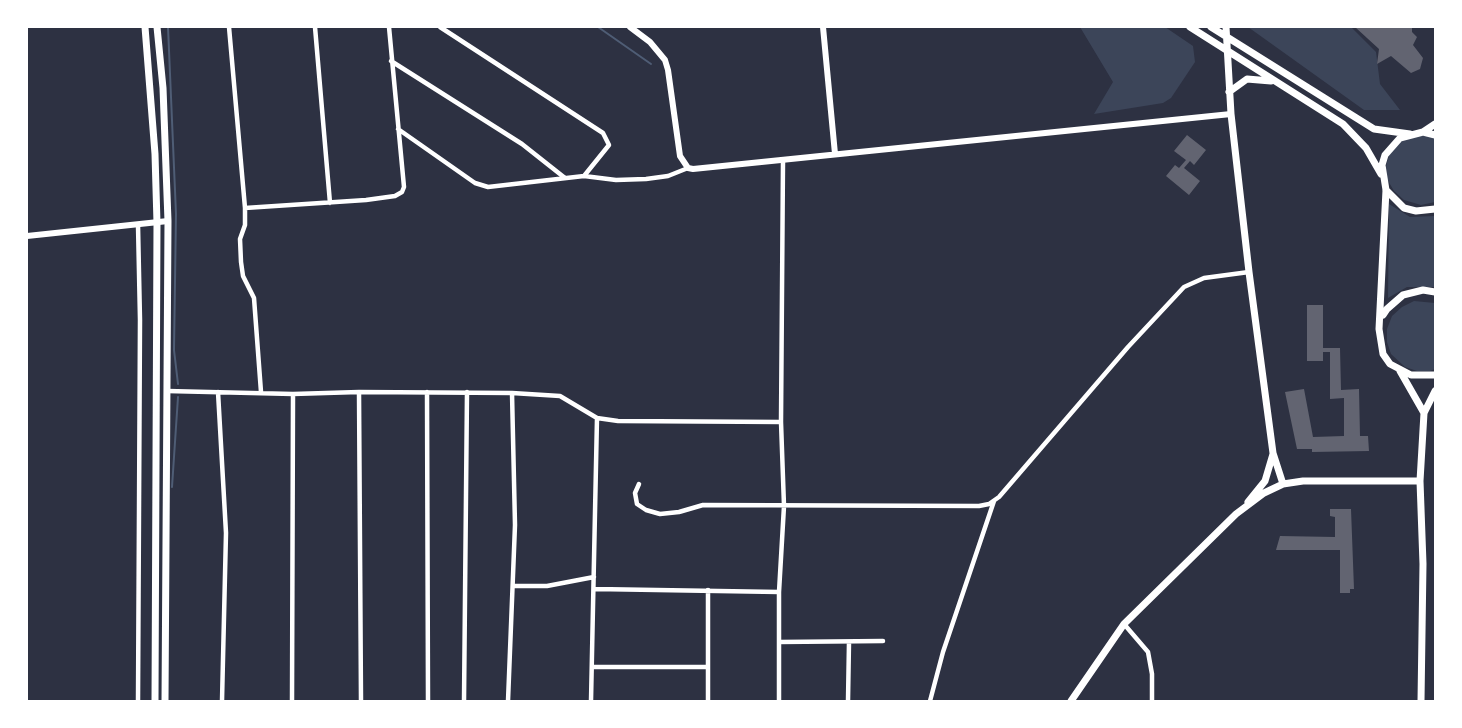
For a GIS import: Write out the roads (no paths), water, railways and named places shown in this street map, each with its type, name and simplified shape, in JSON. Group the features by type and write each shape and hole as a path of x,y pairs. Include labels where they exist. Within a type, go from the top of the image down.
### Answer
{"main road":[{"path":"145,27 155,154 157,223 155,701"},
{"path":"157,27 163,88 168,221 165,701"},
{"path":"1190,27 1343,124 1366,148 1382,176 1386,190 1382,318 1379,329 1383,354 1400,371 1424,413"},
{"path":"1211,27 1374,129 1410,134 1423,132 1435,135"},
{"path":"1226,27 1231,114 1249,272 1274,453 1283,484"},
{"path":"1229,92 1247,78 1276,82"},
{"path":"1423,132 1435,124"},
{"path":"1382,176 1385,155 1391,146 1410,134"},
{"path":"1386,190 1393,200 1404,207 1416,211 1435,209"},
{"path":"1382,318 1387,309 1403,295 1423,290 1435,292"},
{"path":"1400,371 1423,377 1435,375"},
{"path":"1421,701 1423,564 1420,481 1424,413 1435,391"},
{"path":"1071,701 1124,624 1247,504 1265,481 1274,453"},
{"path":"1247,504 1283,484 1343,480 1420,481"}],"street":[{"path":"229,27 245,208 245,225 240,239 241,262 243,276 254,298 261,392"},
{"path":"315,27 330,203"},
{"path":"245,208 330,203 395,196 402,192 389,27"},
{"path":"440,27 603,133 609,145 584,176"},
{"path":"630,27 650,42 664,60 668,70 680,156 688,168"},
{"path":"823,27 835,154"},
{"path":"391,60 522,144 565,178"},
{"path":"398,129 481,185 497,187 584,176 624,181 668,176 688,168 700,170 1231,114"},
{"path":"779,701 779,592 784,506 781,422 783,161"},
{"path":"27,236 168,221"},
{"path":"138,225 140,330 138,701"},
{"path":"930,701 943,652 994,501 1128,347 1184,287 1210,276 1249,272"},
{"path":"167,391 293,394 512,393 560,396 597,418 632,422 781,422"},
{"path":"218,392 226,533 222,701"},
{"path":"359,392 361,701"},
{"path":"427,392 428,701"},
{"path":"464,701 467,392"},
{"path":"508,701 513,586 512,393"},
{"path":"292,701 293,394"},
{"path":"591,701 597,418"},
{"path":"639,483 635,494 637,504 646,510 660,514 679,512 703,505 980,506 994,501"},
{"path":"513,586 540,587 594,577"},
{"path":"595,589 779,592"},
{"path":"708,590 708,701"},
{"path":"1124,624 1148,652 1152,674 1152,701"},
{"path":"779,642 883,641"},
{"path":"848,701 849,642"},
{"path":"592,667 707,667"}],"waterway":[{"path":"168,27 176,214 174,350 178,384"},
{"path":"598,27 651,64"},
{"path":"172,487 178,397"}]}
